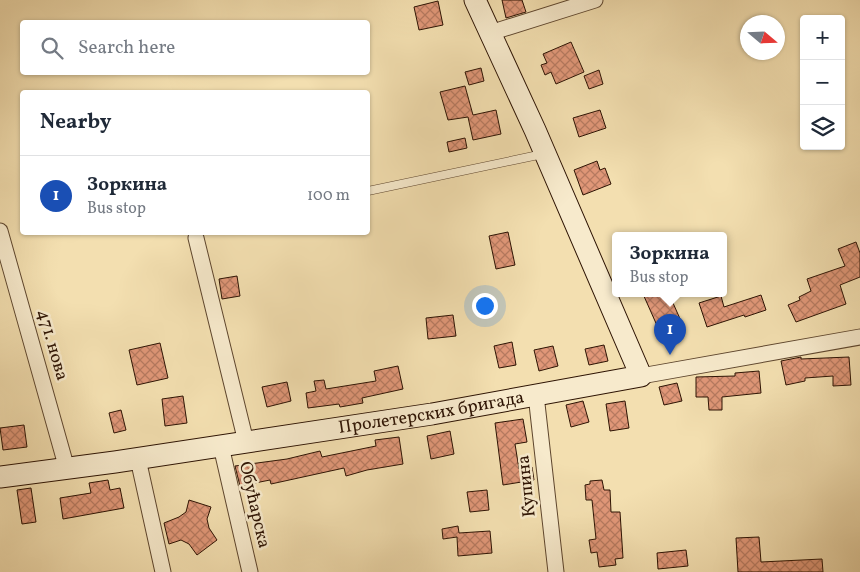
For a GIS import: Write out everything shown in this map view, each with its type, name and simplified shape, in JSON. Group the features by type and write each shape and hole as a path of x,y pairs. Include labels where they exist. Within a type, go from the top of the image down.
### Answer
{"street":[{"path":"475,0 545,154 641,376"},
{"path":"490,33 595,0"},
{"name":"471. нова","path":"0,231 67,468"},
{"path":"196,235 246,442"},
{"name":"Пролетерских бригада","path":"0,477 138,459 432,414 860,337"},
{"name":"Купина","path":"536,395 556,572"},
{"name":"Обућарска","path":"221,446 250,572"},
{"path":"138,459 163,572"}],"lane":[{"path":"370,191 545,154"}],"building":[{"path":"502,0 522,0 526,12 506,18"},
{"path":"438,1 443,25 419,30 414,7"},
{"path":"571,42 584,72 556,84 551,72 545,75 541,65 547,63 543,54"},
{"path":"481,68 484,81 469,85 465,72"},
{"path":"599,70 603,84 589,89 584,76"},
{"path":"465,86 473,115 496,110 501,134 473,140 468,117 448,120 440,92"},
{"path":"600,110 606,128 579,137 573,118"},
{"path":"465,138 467,148 449,152 447,142"},
{"path":"597,161 600,170 605,168 611,184 583,195 574,170"},
{"path":"508,232 515,265 496,269 489,236"},
{"path":"856,242 860,253 860,277 840,285 846,304 796,322 788,305 800,300 799,297 811,291 807,279 845,266 838,249"},
{"path":"237,276 240,296 222,299 219,279"},
{"path":"761,295 766,310 707,327 699,303 721,297 724,307"},
{"path":"644,297 670,297 681,321 659,330"},
{"path":"453,315 456,336 428,339 426,318"},
{"path":"512,342 516,365 499,368 494,346"},
{"path":"160,343 168,378 137,385 129,350"},
{"path":"604,345 608,361 589,365 585,349"},
{"path":"553,346 558,366 539,371 534,350"},
{"path":"801,357 801,359 849,357 851,385 833,386 833,376 805,378 805,381 786,385 781,361"},
{"path":"398,366 403,389 362,398 363,403 340,407 339,404 308,408 306,393 316,391 314,381 324,380 326,389 376,381 374,371"},
{"path":"759,371 761,393 722,397 722,410 709,410 708,397 696,397 696,377 735,376 735,373"},
{"path":"287,382 291,401 267,407 262,387"},
{"path":"677,383 682,401 664,405 659,387"},
{"path":"183,396 187,423 165,426 162,399"},
{"path":"583,401 589,422 571,427 566,405"},
{"path":"625,401 629,428 610,431 606,404"},
{"path":"121,410 126,430 114,433 109,413"},
{"path":"523,419 527,442 515,444 519,469 532,467 534,480 503,485 495,423"},
{"path":"24,425 27,447 3,450 0,428"},
{"path":"450,431 454,454 431,459 427,436"},
{"path":"399,437 403,464 367,470 346,476 344,468 271,484 270,480 240,486 235,466 287,459 320,451 322,457 376,446 375,440"},
{"path":"108,480 110,490 120,488 124,508 63,519 60,498 91,493 89,483"},
{"path":"602,480 604,490 610,490 611,512 620,512 623,558 615,559 616,565 599,567 597,552 591,553 589,540 596,539 592,500 586,500 585,485 590,484 590,481"},
{"path":"31,488 36,522 22,524 17,490"},
{"path":"487,490 489,510 470,512 467,492"},
{"path":"189,500 211,507 207,519 209,528 217,540 197,555 189,544 181,540 169,544 164,523 186,512"},
{"path":"458,526 459,533 490,531 492,553 458,556 457,537 443,539 442,529"},
{"path":"759,537 761,562 822,559 823,572 738,572 736,538"},
{"path":"686,550 688,566 658,569 657,553"}],"place":[{"name":"Зоркина","path":"670,355"}]}
